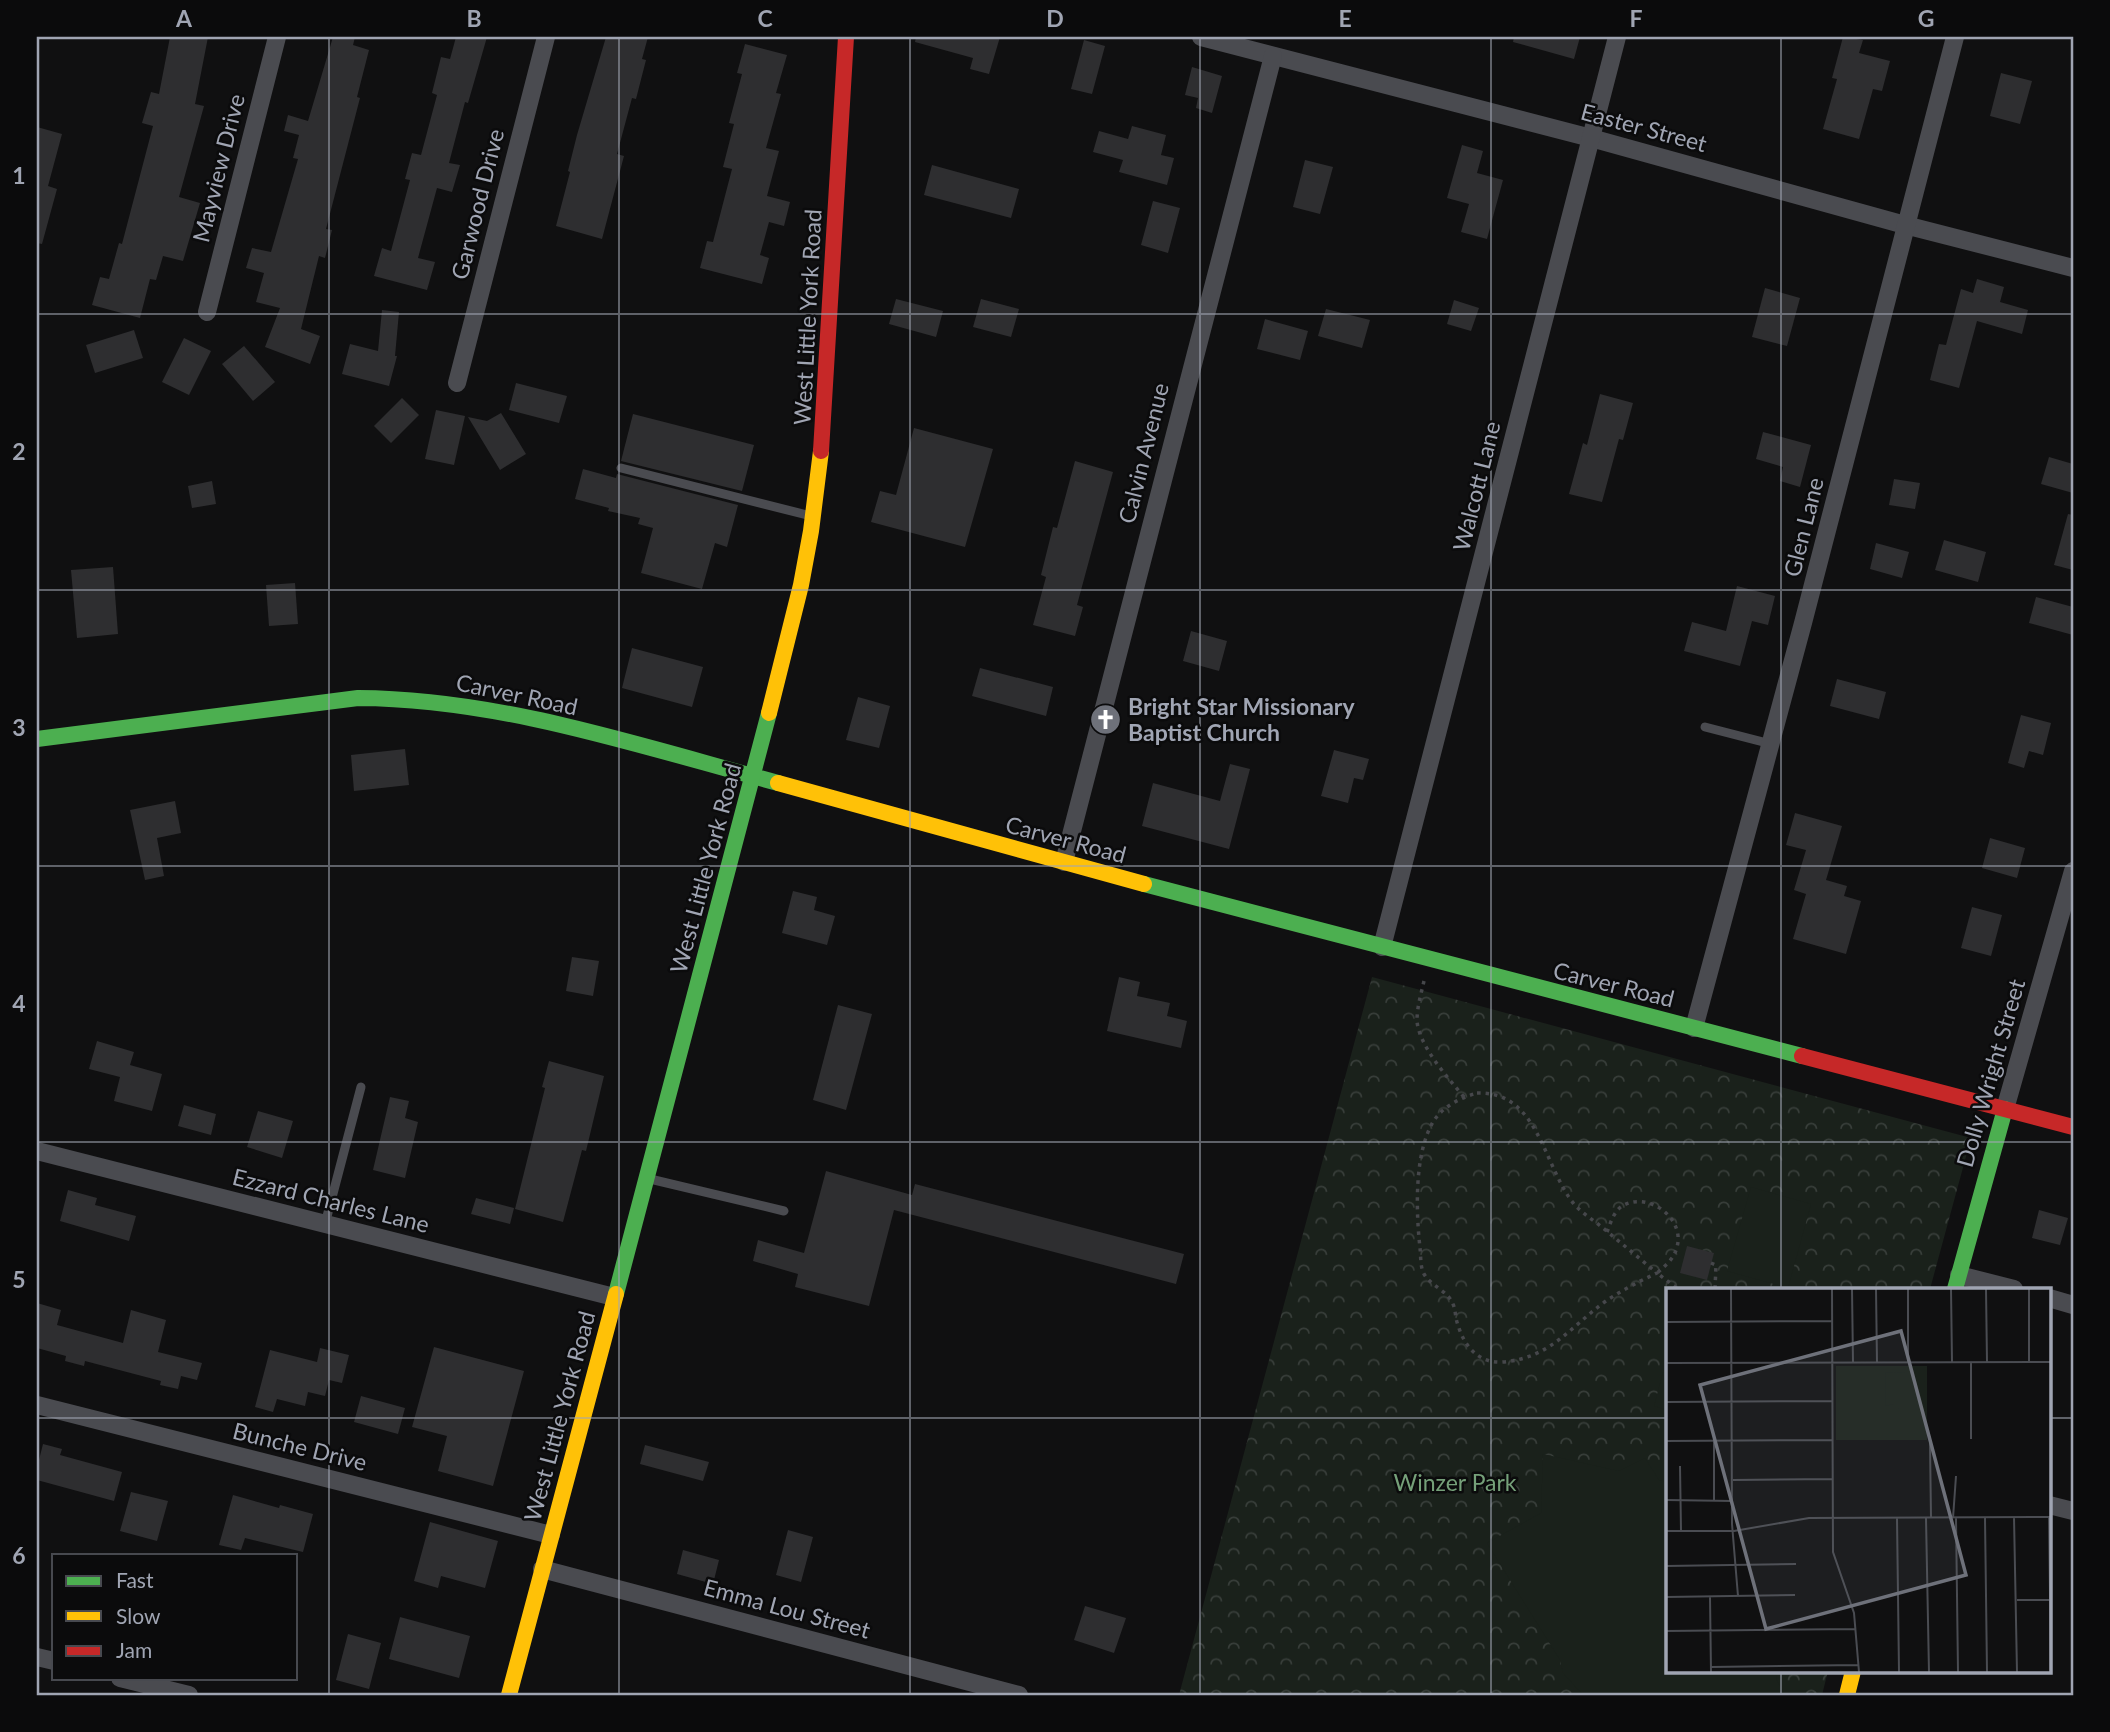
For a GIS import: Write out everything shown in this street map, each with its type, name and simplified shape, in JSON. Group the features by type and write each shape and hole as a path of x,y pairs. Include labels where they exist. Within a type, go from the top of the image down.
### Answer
{"street":[{"name":"Mayview Drive","path":"207,312 277,37"},
{"name":"Garwood Drive","path":"457,383 546,37"},
{"name":"West Little York Road","path":"509,1695 753,776 801,585 822,441 846,37"},
{"name":"Easter Street","path":"1201,37 1591,138 1905,225 2073,268"},
{"name":"Walcott Lane","path":"1382,947 1617,37"},
{"name":"Glen Lane","path":"1694,1028 1771,744 1955,37"},
{"name":"Calvin Avenue","path":"1064,862 1273,56"},
{"name":"Carver Road","path":"37,739 358,698 398,697 477,705 753,776 1382,947 2073,1127"},
{"name":"Dolly Wright Street","path":"1957,1282 2073,871"},
{"name":"Ezzard Charles Lane","path":"37,1151 614,1297"},
{"path":"1957,1282 2006,1288"},
{"path":"2050,1298 2073,1305"},
{"name":"Bunche Drive","path":"37,1405 551,1535"},
{"path":"2050,1505 2073,1511"},
{"name":"Emma Lou Street","path":"542,1569 1019,1695"},
{"path":"1847,1695 1853,1672"},
{"path":"128,1680 189,1695"}],"lane":[{"path":"621,468 813,517"},
{"path":"1705,727 1771,744"},
{"path":"325,1223 361,1087"},
{"path":"646,1178 784,1211"}],"path":[{"path":"1428,959 1418,1008 1418,1028 1423,1042 1464,1097"},
{"path":"1607,1232 1613,1214 1624,1205 1641,1202 1656,1206 1668,1214 1676,1228 1678,1245 1670,1261 1657,1273 1604,1302 1550,1347 1500,1363 1490,1362 1476,1355 1464,1340 1452,1301 1423,1272 1416,1199 1420,1165 1433,1122 1444,1110 1476,1093 1486,1093 1514,1104 1527,1117 1539,1136 1574,1205 1657,1273 1677,1288"},
{"path":"1711,1263 1716,1265 1715,1288"}],"green space":[{"name":"Winzer Park","path":"1372,977 1971,1138 1930,1288 1666,1288 1666,1672 1828,1672 1822,1695 1179,1695"},
{"path":"1751,1187 1811,1204 1788,1288 1727,1271"},
{"path":"1663,1372 1666,1373 1666,1410 1654,1406"},
{"path":"1543,1454 1619,1471 1645,1458 1659,1480 1666,1482 1666,1672 1778,1672 1776,1679 1785,1695 1583,1695 1563,1673 1560,1660 1487,1543 1541,1513"}],"building":[{"path":"170,37 208,37 195,104 204,106 179,197 200,203 183,261 163,256 156,280 150,279 140,318 92,305 100,277 109,279 119,243 122,244 153,126 142,123 151,92 159,94"},
{"path":"333,37 355,37 353,45 369,50 357,97 360,98 326,229 332,230 325,258 319,256 301,329 320,336 310,364 265,347 280,308 256,302 264,273 246,268 252,248 271,252 298,159 293,158 299,135 284,131 288,115 308,121"},
{"path":"456,37 487,37 468,103 465,102 449,163 460,165 452,192 437,188 418,258 435,262 427,290 374,276 382,248 391,251 410,180 405,179 412,153 421,155 437,95 432,93 441,57 450,59"},
{"path":"606,37 648,37 642,59 646,60 636,99 632,98 617,154 624,156 602,239 556,226 577,135"},
{"path":"916,37 1000,37 989,74 970,69 973,58 915,42"},
{"path":"1514,37 1580,37 1574,59 1513,42"},
{"path":"1843,37 1863,40 1859,53 1890,61 1882,91 1873,89 1859,139 1823,129 1837,79 1832,78"},
{"path":"1084,40 1105,46 1092,94 1071,89"},
{"path":"745,44 787,55 776,93 781,94 766,148 779,151 767,196 790,202 784,226 769,222 760,255 769,258 762,284 700,268 707,241 713,242 732,169 723,167 734,124 729,123 742,74 737,73"},
{"path":"1192,67 1222,76 1212,113 1196,108 1198,98 1185,95"},
{"path":"2001,73 2032,81 2020,124 1990,116"},
{"path":"1132,126 1166,135 1161,155 1174,158 1167,185 1119,172 1123,160 1093,152 1099,131 1128,139"},
{"path":"37,127 62,134 48,186 57,189 42,244 37,243"},
{"path":"1462,145 1483,151 1477,173 1503,180 1487,239 1461,232 1469,204 1447,198"},
{"path":"1305,160 1333,167 1320,214 1293,207"},
{"path":"932,165 1019,189 1011,218 924,195"},
{"path":"1153,201 1180,208 1168,253 1141,245"},
{"path":"1977,279 2004,287 2000,302 2028,310 2022,334 1977,321 1959,388 1930,380 1939,344 1946,345 1961,289 1973,293"},
{"path":"1765,288 1800,298 1787,346 1752,337"},
{"path":"896,299 943,311 936,337 889,324"},
{"path":"981,299 1019,309 1011,337 973,327"},
{"path":"1454,300 1479,308 1471,331 1447,324"},
{"path":"1326,309 1370,320 1362,348 1318,336"},
{"path":"382,310 399,312 397,356 389,386 342,374 350,344 378,351"},
{"path":"1265,319 1308,331 1300,360 1257,349"},
{"path":"134,330 143,358 95,373 86,345"},
{"path":"184,338 211,351 189,395 162,382"},
{"path":"244,346 275,382 253,401 222,364"},
{"path":"516,383 567,396 559,423 509,410"},
{"path":"1600,394 1633,403 1623,440 1619,439 1602,502 1569,494 1583,443 1587,445"},
{"path":"402,398 419,415 391,443 374,426"},
{"path":"436,410 465,416 454,465 425,459"},
{"path":"501,413 526,454 500,470 468,417 487,421"},
{"path":"633,414 754,445 742,491 621,461"},
{"path":"914,428 993,449 965,547 871,522 880,491 896,495"},
{"path":"1763,432 1811,445 1800,487 1780,481 1783,467 1756,459"},
{"path":"2049,457 2073,464 2073,493 2041,484"},
{"path":"1075,461 1113,472 1077,605 1083,607 1075,636 1033,625 1046,577 1041,575 1053,527 1057,528"},
{"path":"583,469 616,478 617,474 738,505 727,547 715,543 702,589 641,573 653,528 638,524 640,518 608,511 609,508 575,499"},
{"path":"1894,479 1920,483 1915,509 1889,505"},
{"path":"212,481 216,504 192,508 188,486"},
{"path":"2068,514 2073,515 2073,570 2054,565"},
{"path":"1944,540 1986,552 1978,582 1935,570"},
{"path":"1876,543 1909,552 1902,578 1870,569"},
{"path":"113,567 118,634 77,638 71,570"},
{"path":"295,583 298,624 269,626 266,585"},
{"path":"1737,586 1775,596 1768,625 1752,621 1740,666 1684,651 1692,622 1726,631"},
{"path":"2036,597 2073,607 2073,635 2029,623"},
{"path":"1191,631 1227,641 1219,671 1183,661"},
{"path":"632,648 703,667 692,707 622,688"},
{"path":"980,668 1053,687 1046,716 972,696"},
{"path":"1837,679 1886,692 1879,719 1830,706"},
{"path":"858,697 890,706 879,748 846,740"},
{"path":"2021,715 2051,723 2043,755 2029,751 2024,768 2008,763"},
{"path":"405,749 409,785 354,791 351,755"},
{"path":"1334,750 1369,759 1363,780 1354,778 1348,803 1321,796"},
{"path":"1230,764 1250,769 1229,849 1142,826 1153,783 1220,801"},
{"path":"175,801 181,833 157,838 164,876 145,880 130,810"},
{"path":"1795,813 1842,826 1826,880 1847,886 1844,896 1861,901 1846,954 1793,939 1806,894 1794,890 1806,850 1786,845"},
{"path":"1990,838 2025,848 2017,878 1982,868"},
{"path":"793,891 817,897 814,910 835,916 827,945 782,933"},
{"path":"1972,907 2002,915 1991,956 1961,948"},
{"path":"572,957 599,961 593,996 566,991"},
{"path":"1119,977 1140,982 1137,996 1170,1003 1167,1016 1187,1021 1181,1048 1107,1031"},
{"path":"838,1005 872,1014 846,1110 813,1100"},
{"path":"97,1041 134,1052 130,1065 162,1074 152,1111 114,1101 120,1077 89,1069"},
{"path":"549,1061 604,1076 586,1151 582,1150 563,1222 515,1209 545,1088 542,1087"},
{"path":"390,1097 409,1101 405,1118 418,1122 405,1178 373,1170"},
{"path":"184,1105 216,1114 211,1135 178,1126"},
{"path":"258,1111 293,1121 282,1158 247,1147"},
{"path":"826,1171 912,1195 915,1184 1184,1254 1176,1284 894,1210 869,1306 795,1287 798,1274 753,1261 758,1240 804,1253"},
{"path":"68,1190 97,1198 95,1205 136,1216 129,1241 60,1221"},
{"path":"476,1198 514,1208 510,1224 471,1214"},
{"path":"2039,1210 2068,1218 2060,1245 2032,1238"},
{"path":"1687,1246 1714,1253 1707,1280 1680,1273"},
{"path":"37,1303 61,1310 57,1325 123,1343 131,1310 166,1320 158,1352 202,1363 197,1380 181,1376 178,1389 160,1385 161,1381 85,1361 84,1366 65,1361 66,1356 37,1348"},
{"path":"434,1347 524,1371 493,1486 438,1471 447,1436 412,1427"},
{"path":"320,1348 349,1355 342,1383 329,1380 325,1396 308,1392 305,1406 277,1399 273,1412 255,1407 270,1350 317,1362"},
{"path":"361,1396 405,1408 398,1434 354,1422"},
{"path":"43,1444 62,1449 60,1455 122,1472 114,1501 37,1480"},
{"path":"645,1445 709,1462 703,1481 640,1464"},
{"path":"131,1492 168,1501 157,1541 120,1531"},
{"path":"233,1495 313,1514 303,1552 245,1538 241,1550 219,1545"},
{"path":"430,1522 498,1541 485,1588 441,1576 438,1588 414,1581"},
{"path":"788,1530 813,1537 801,1582 776,1575"},
{"path":"683,1550 719,1560 713,1584 677,1574"},
{"path":"1085,1606 1126,1618 1114,1653 1074,1640"},
{"path":"400,1617 470,1636 459,1678 389,1659"},
{"path":"348,1634 381,1643 369,1689 336,1680"}],"traffic: fast":[{"path":"37,739 358,698 412,700 465,706 570,727 778,783"},
{"path":"616,1294 769,713"},
{"path":"1144,884 1802,1056"},
{"path":"1955,1288 2005,1109"}],"traffic: slow":[{"path":"769,713 801,585 821,451"},
{"path":"778,783 1144,884"},
{"path":"509,1695 616,1294"},
{"path":"1847,1695 1853,1672"}],"traffic: jam":[{"path":"821,451 846,37"},
{"path":"1802,1056 2073,1127"}],"place":[{"name":"Bright Star Missionary Baptist Church","path":"1105,719"}]}
